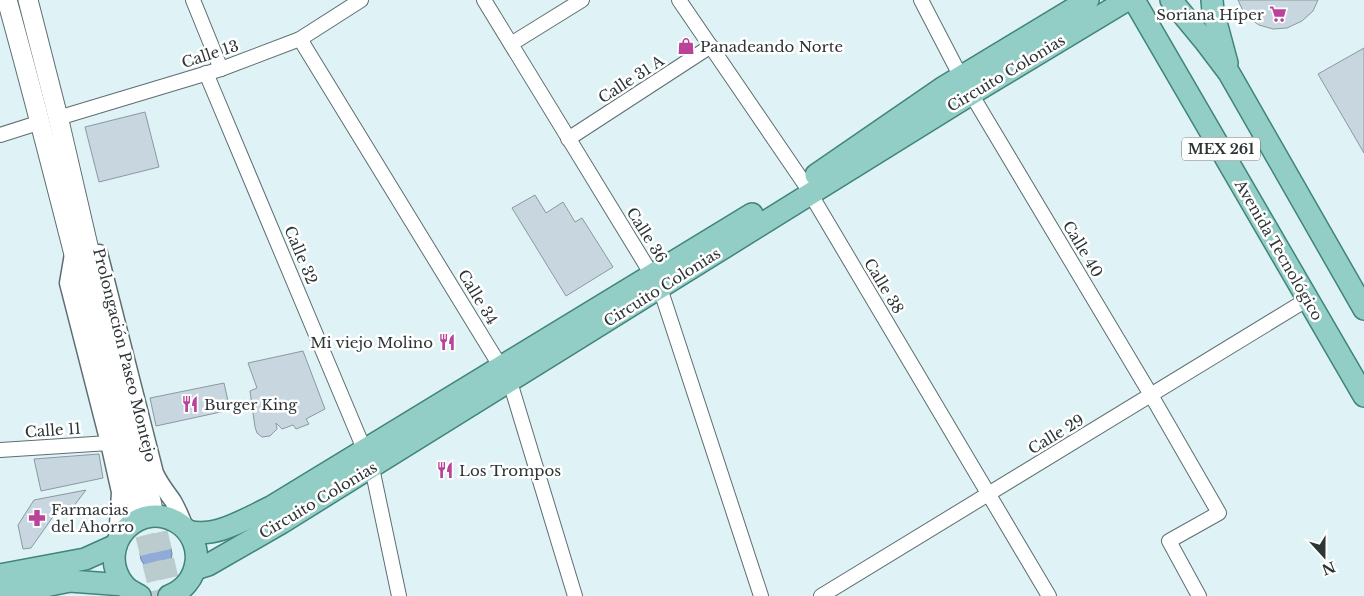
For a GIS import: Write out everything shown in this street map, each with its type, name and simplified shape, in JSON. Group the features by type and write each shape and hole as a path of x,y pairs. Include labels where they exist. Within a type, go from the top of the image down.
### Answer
{"main road":[{"name":"Prolongación Paseo Montejo","path":"7,0 49,120 73,178 145,507 87,310 49,120 28,0"},
{"name":"Circuito Colonias","path":"186,530 198,534 228,527 368,458 807,189 966,85 1088,0"},
{"name":"Circuito Colonias","path":"966,85 1127,0"},
{"name":"Avenida Tecnológico","path":"1134,0 1361,390"},
{"name":"MEX 261","path":"1171,0 1229,73 1364,309"},
{"path":"1212,0 1229,73"},
{"name":"Circuito Colonias","path":"195,571 273,528 368,458"},
{"path":"131,592 117,573 114,559 116,543 131,524 142,518 153,516 165,517 176,521 186,530 194,543 197,556 195,571 187,584 178,592 169,596"},
{"path":"0,575 85,559 116,543"},
{"path":"0,594 70,581 131,592"}],"street":[{"path":"193,0 222,69"},
{"name":"Calle 13","path":"0,135 222,69 300,39 361,0"},
{"name":"Calle 36","path":"484,0 656,281 761,596"},
{"path":"511,44 582,0"},
{"name":"Calle 38","path":"679,0 807,189 1048,596"},
{"name":"Calle 40","path":"921,0 966,85 1151,395 1219,513 1169,542 1199,596"},
{"name":"Calle 34","path":"300,39 506,374 575,596"},
{"name":"Calle 31 A","path":"568,139 711,46"},
{"name":"Calle 32","path":"206,73 368,458 399,596"},
{"name":"Prolongación Paseo Montejo","path":"73,178 88,216 155,473 160,484 173,501 186,530"},
{"name":"Prolongación Paseo Montejo","path":"74,250 68,283 120,492 116,543"},
{"name":"Calle 29","path":"821,596 1308,299"},
{"name":"Calle 11","path":"0,450 109,443"},
{"path":"193,596 195,571"}],"water":[{"path":"156,538 167,543 172,554 167,565 156,570 145,565 140,554 145,543"}],"building":[{"name":"Soriana Híper","path":"1238,0 1318,0 1313,11 1302,21 1287,28 1273,29 1259,25 1250,19 1243,11"},
{"path":"1364,48 1364,153 1318,74"},
{"path":"145,112 159,167 99,182 85,127"},
{"path":"535,195 546,213 563,202 575,222 582,218 613,267 566,296 512,208"},
{"path":"303,351 325,409 306,419 309,424 296,429 293,425 282,429 276,423 277,429 270,436 262,437 257,433 255,427 250,391 257,388 248,363"},
{"name":"Burger King","path":"224,383 230,410 156,426 150,398"},
{"path":"99,454 103,478 41,491 34,459"},
{"name":"Farmacias del Ahorro","path":"86,490 73,507 57,511 31,548 23,549 18,525 34,500"}],"tunnel":[{"path":"152,505 173,596"},
{"path":"138,508 160,596"}],"place":[{"name":"Soriana Híper","path":"1278,14"},
{"name":"Panadeando Norte","path":"686,46"},
{"name":"Mi viejo Molino","path":"447,342"},
{"name":"Burger King","path":"190,404"},
{"name":"Los Trompos","path":"445,470"},
{"name":"Farmacias del Ahorro","path":"37,518"}]}
